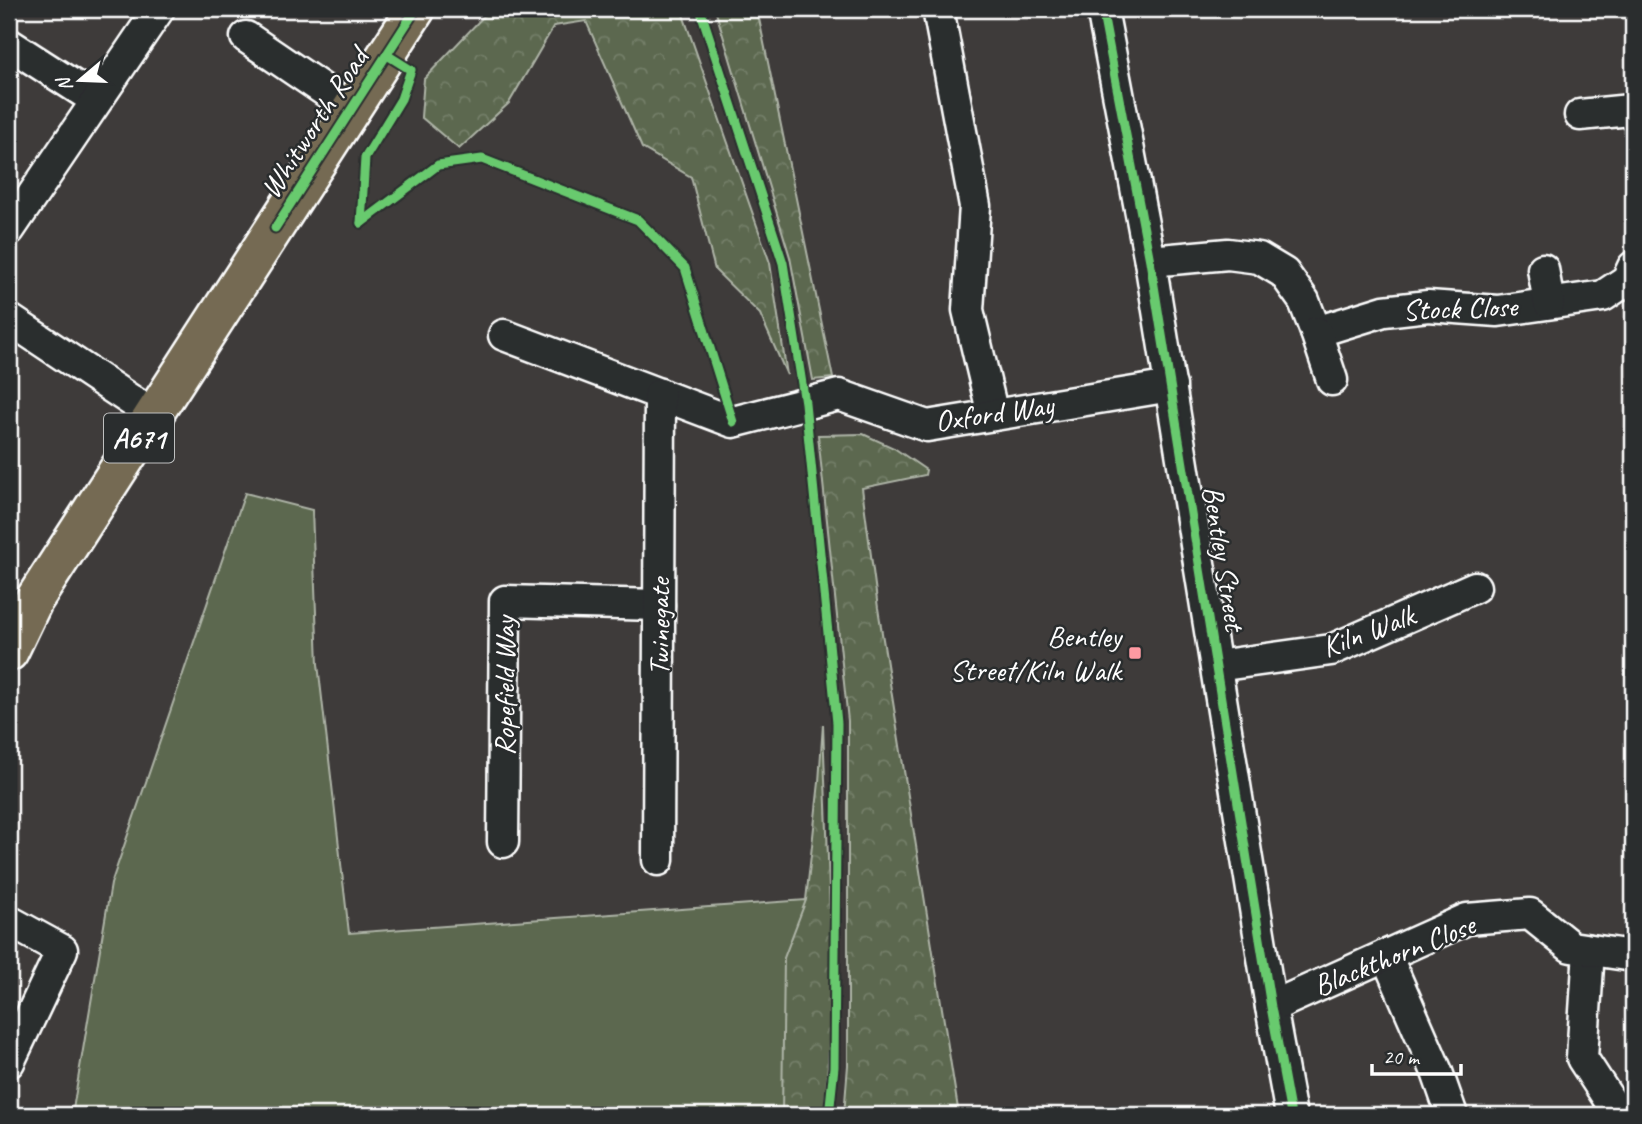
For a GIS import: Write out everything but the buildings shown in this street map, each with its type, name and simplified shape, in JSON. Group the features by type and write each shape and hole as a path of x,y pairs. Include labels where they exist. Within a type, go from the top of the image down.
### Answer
{"main road":[{"name":"Whitworth Road","path":"9,652 34,600 416,9"}],"street":[{"path":"9,230 159,9"},
{"path":"937,9 975,206 968,310 993,415"},
{"name":"Bentley Street","path":"1102,9 1150,261 1271,1007 1291,1115"},
{"path":"246,37 352,109"},
{"path":"9,44 96,100"},
{"path":"1580,115 1632,114"},
{"path":"1150,261 1228,254 1259,258 1284,274 1304,301 1332,380"},
{"name":"Stock Close","path":"1316,332 1384,312 1428,306 1498,311 1603,296 1627,280 1633,267"},
{"path":"1543,269 1549,303"},
{"path":"9,319 153,415"},
{"name":"Oxford Way","path":"504,335 733,422 839,395 927,426 1171,386"},
{"name":"Twinegate","path":"658,860 660,394"},
{"name":"Kiln Walk","path":"1216,666 1331,650 1475,587"},
{"name":"Ropefield Way","path":"503,842 505,601 659,605"},
{"name":"Blackthorn Close","path":"1271,1007 1467,919 1530,914 1572,947 1633,956"},
{"path":"9,920 62,950 9,1062"},
{"path":"1589,950 1582,1058 1619,1115"},
{"path":"1386,955 1437,1072 1452,1115"}],"green space":[{"path":"488,9 681,9 770,263 787,375 760,314 715,270 691,177 642,148 586,21 554,26 509,103 459,149 421,117 424,79"},
{"path":"715,9 757,9 833,378 813,380 790,257"},
{"path":"863,434 894,448 926,470 925,475 862,488 878,608 959,1115 844,1115 848,1065 848,721 818,435"},
{"path":"245,493 312,510 318,664 349,933 806,900 786,1115 72,1115 111,884"},
{"path":"823,724 830,969 824,1115 782,1115 784,958 806,900"}],"cycle path":[{"path":"275,228 416,9"},
{"path":"700,9 783,263 805,403 837,723 834,1067 829,1115"},
{"path":"1102,9 1150,261 1271,1007 1291,1115"},
{"path":"361,223 365,158 401,99 411,70 387,55"},
{"path":"361,223 438,165 482,159 638,220 685,268 733,422"}],"place":[{"name":"Bentley Street/Kiln Walk","path":"1135,653"}]}
